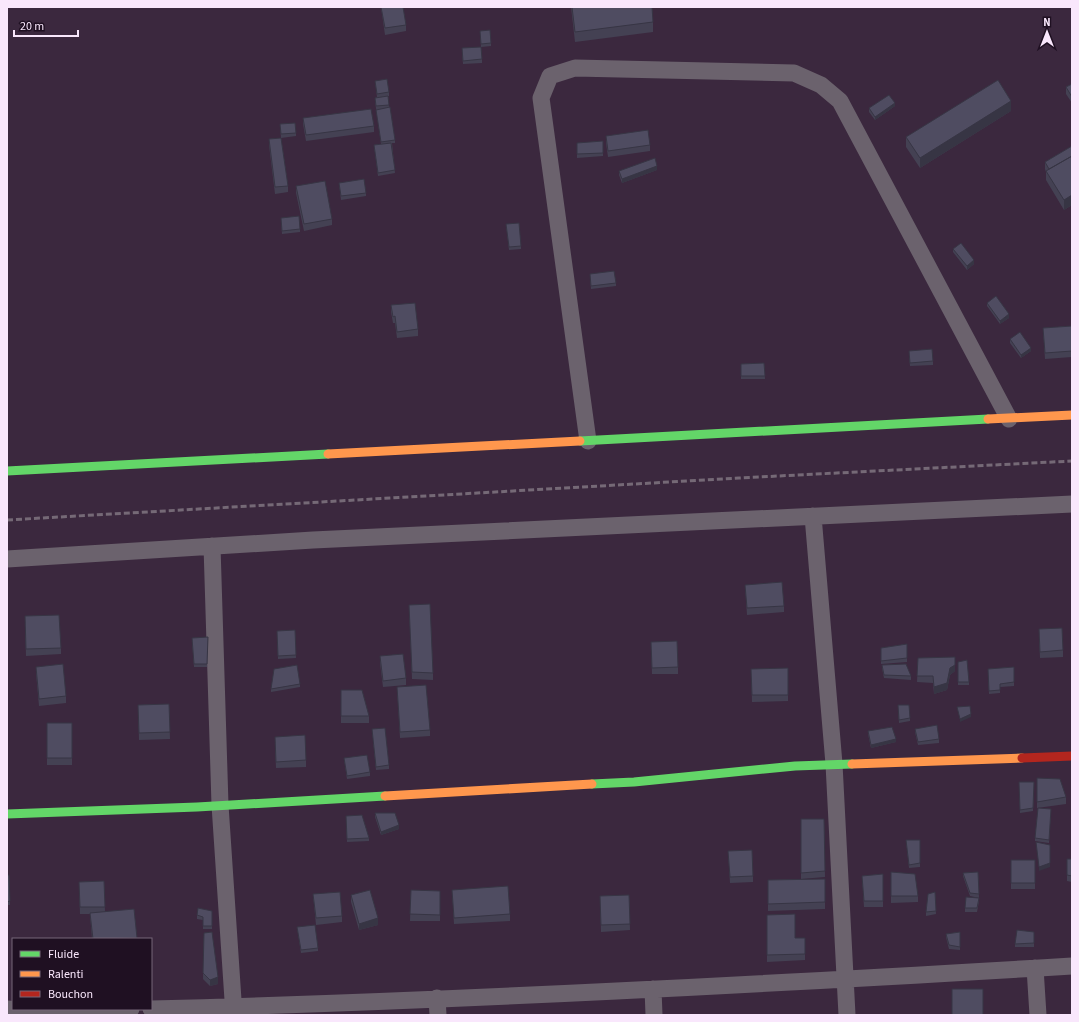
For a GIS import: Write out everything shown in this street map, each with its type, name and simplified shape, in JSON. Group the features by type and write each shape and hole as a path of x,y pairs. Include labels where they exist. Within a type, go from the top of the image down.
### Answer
{"street":[{"path":"588,440 541,98 550,76 575,68 794,73 821,85 840,101 1008,419"},
{"path":"7,471 1072,415"},
{"path":"7,559 313,540 1072,504"},
{"path":"813,516 834,764 847,1015"},
{"path":"212,546 220,805 234,1011"},
{"path":"7,814 220,805 634,782 795,766 1072,756"},
{"path":"152,1008 234,1011 437,1007 653,988 1072,966"},
{"path":"1035,968 1038,1015"},
{"path":"653,988 654,1015"},
{"path":"26,1010 84,1010"}],"building":[{"path":"381,7 403,7 406,25 385,28"},
{"path":"572,7 652,7 653,22 575,32"},
{"path":"490,30 491,43 481,44 480,31"},
{"path":"481,47 482,59 463,61 462,48"},
{"path":"387,79 389,92 377,94 375,81"},
{"path":"998,80 1011,101 920,158 906,137"},
{"path":"1072,84 1072,97 1066,87"},
{"path":"889,95 895,103 875,117 869,108"},
{"path":"388,96 389,105 376,106 375,98"},
{"path":"390,107 395,140 381,142 376,110"},
{"path":"371,109 374,126 306,135 303,118"},
{"path":"295,123 296,133 281,134 280,124"},
{"path":"648,130 650,145 608,151 606,136"},
{"path":"281,138 288,186 275,187 269,139"},
{"path":"603,141 603,153 577,154 577,143"},
{"path":"391,143 395,170 378,173 374,145"},
{"path":"1072,146 1072,156 1049,169 1045,162"},
{"path":"1072,156 1072,195 1064,200 1046,171"},
{"path":"655,158 657,166 622,179 619,171"},
{"path":"364,179 366,193 341,196 339,183"},
{"path":"325,181 332,219 304,224 296,186"},
{"path":"299,216 300,229 282,231 281,218"},
{"path":"519,223 521,246 509,247 506,224"},
{"path":"961,243 974,260 967,266 953,249"},
{"path":"614,271 616,283 591,286 590,274"},
{"path":"996,296 1009,314 1000,321 987,303"},
{"path":"415,303 418,329 397,332 395,316 393,317 391,305"},
{"path":"1072,326 1072,351 1045,353 1043,328"},
{"path":"1020,332 1031,348 1021,355 1010,339"},
{"path":"932,349 933,361 910,363 909,351"},
{"path":"764,363 765,376 741,376 741,364"},
{"path":"782,582 784,606 747,608 745,585"},
{"path":"430,604 433,673 412,672 409,605"},
{"path":"59,615 61,648 26,649 25,616"},
{"path":"1062,628 1063,650 1040,652 1039,629"},
{"path":"295,630 296,655 278,656 277,631"},
{"path":"208,637 207,664 194,664 192,638"},
{"path":"677,641 678,667 652,668 651,642"},
{"path":"907,644 907,658 881,661 881,648"},
{"path":"403,654 406,678 383,681 380,656"},
{"path":"955,657 955,665 950,668 947,683 934,687 933,676 917,676 918,658"},
{"path":"967,660 969,682 958,682 958,662"},
{"path":"63,664 66,696 39,699 36,667"},
{"path":"906,664 911,676 884,675 882,665"},
{"path":"297,665 300,684 271,689 274,669"},
{"path":"1014,667 1014,682 1000,684 1000,690 989,691 988,669"},
{"path":"788,668 788,695 752,695 751,669"},
{"path":"426,685 430,730 400,732 397,687"},
{"path":"341,690 362,690 369,716 341,716"},
{"path":"169,704 170,732 139,733 138,705"},
{"path":"898,705 909,705 910,718 899,720"},
{"path":"970,706 971,714 960,719 957,707"},
{"path":"47,723 72,723 72,758 47,758"},
{"path":"937,725 939,739 918,742 915,729"},
{"path":"892,727 896,739 871,745 868,731"},
{"path":"385,728 389,765 376,767 372,729"},
{"path":"305,735 306,760 276,762 275,737"},
{"path":"367,755 370,772 347,776 344,758"},
{"path":"1037,778 1060,779 1066,797 1037,802"},
{"path":"1019,782 1034,782 1033,808 1020,810"},
{"path":"1038,808 1051,809 1049,840 1035,838"},
{"path":"375,813 395,813 399,825 381,832"},
{"path":"362,815 369,838 347,839 346,816"},
{"path":"801,819 824,819 825,871 801,873"},
{"path":"906,840 920,840 920,863 909,865"},
{"path":"1036,842 1050,845 1050,863 1039,867"},
{"path":"752,850 753,876 730,877 728,851"},
{"path":"1067,859 1072,859 1072,876 1067,875"},
{"path":"1011,860 1035,860 1035,883 1011,883"},
{"path":"891,872 915,874 918,896 891,896"},
{"path":"978,872 979,894 970,893 963,873"},
{"path":"883,874 883,901 864,901 862,876"},
{"path":"7,875 9,875 10,901 7,902"},
{"path":"825,879 825,902 768,904 768,880"},
{"path":"104,881 105,907 80,907 79,882"},
{"path":"508,886 510,914 454,918 452,890"},
{"path":"370,890 378,918 359,924 351,895"},
{"path":"411,890 440,891 440,915 410,914"},
{"path":"340,892 342,916 316,918 313,894"},
{"path":"935,892 936,911 926,912 928,894"},
{"path":"629,895 630,924 601,925 600,896"},
{"path":"966,897 979,898 977,908 965,908"},
{"path":"198,908 212,911 212,926 203,926 203,917 197,915"},
{"path":"134,909 137,938 93,938 90,913"},
{"path":"795,914 795,938 805,938 805,954 767,955 767,915"},
{"path":"315,925 318,948 301,950 297,927"},
{"path":"1017,930 1034,932 1034,943 1015,944"},
{"path":"212,932 218,977 210,980 203,973 204,933"},
{"path":"960,932 960,947 949,945 946,934"},
{"path":"952,989 983,989 983,1015 952,1015"}],"railway":[{"path":"7,520 739,478 1072,461"}],"traffic: fast":[{"path":"580,441 988,419"},
{"path":"7,471 328,454"},
{"path":"592,784 634,782 795,766 852,764"},
{"path":"7,814 197,807 385,796"}],"traffic: slow":[{"path":"988,419 1072,415"},
{"path":"328,454 580,441"},
{"path":"852,764 1022,758"},
{"path":"385,796 592,784"}],"traffic: jam":[{"path":"1022,758 1072,756"}]}
